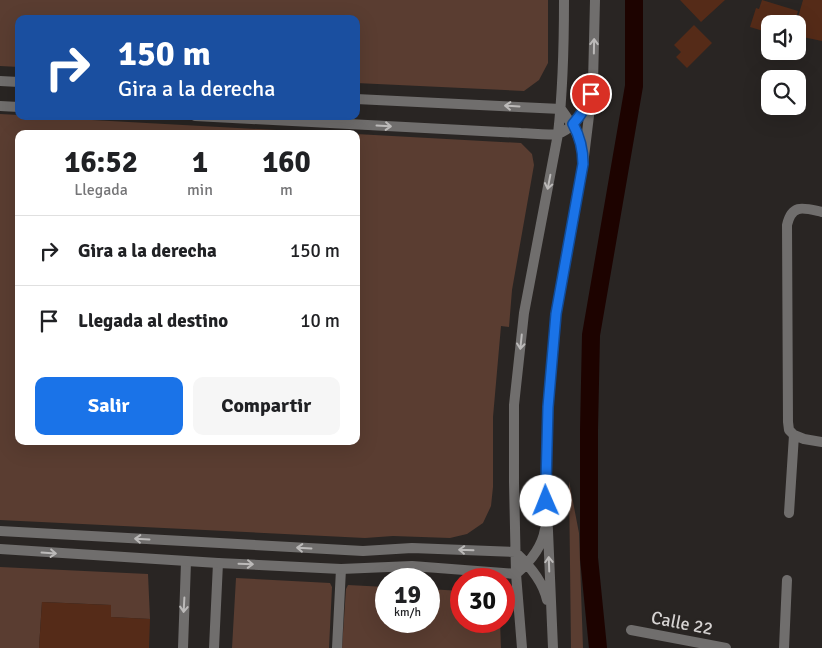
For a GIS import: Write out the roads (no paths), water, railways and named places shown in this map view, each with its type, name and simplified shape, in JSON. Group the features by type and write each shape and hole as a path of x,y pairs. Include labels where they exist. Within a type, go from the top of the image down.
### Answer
{"street":[{"path":"522,648 515,552 514,405 524,313 558,134 564,50 564,0"},
{"path":"553,648 550,614 546,484 548,407 556,314 583,164 593,83 595,0"},
{"path":"0,81 15,82"},
{"path":"272,120 558,134 581,116 587,106 593,83"},
{"path":"360,99 561,109 578,134 583,164"},
{"path":"0,106 15,107"},
{"path":"822,212 799,208 793,210 787,225 789,430 794,436 822,442"},
{"path":"789,512 794,436"},
{"path":"0,549 186,562 341,568 412,566 516,574 528,564 538,550 544,535 547,518"},
{"path":"0,531 364,552 412,548 515,552 528,564 539,579 546,596 550,614"},
{"path":"182,648 186,562"},
{"path":"214,648 218,563"},
{"path":"336,648 341,568"},
{"path":"784,648 787,580"},
{"name":"Calle 22","path":"631,630 726,648"}],"waterway":[{"path":"598,648 589,558 591,335 634,86 634,0"}]}
